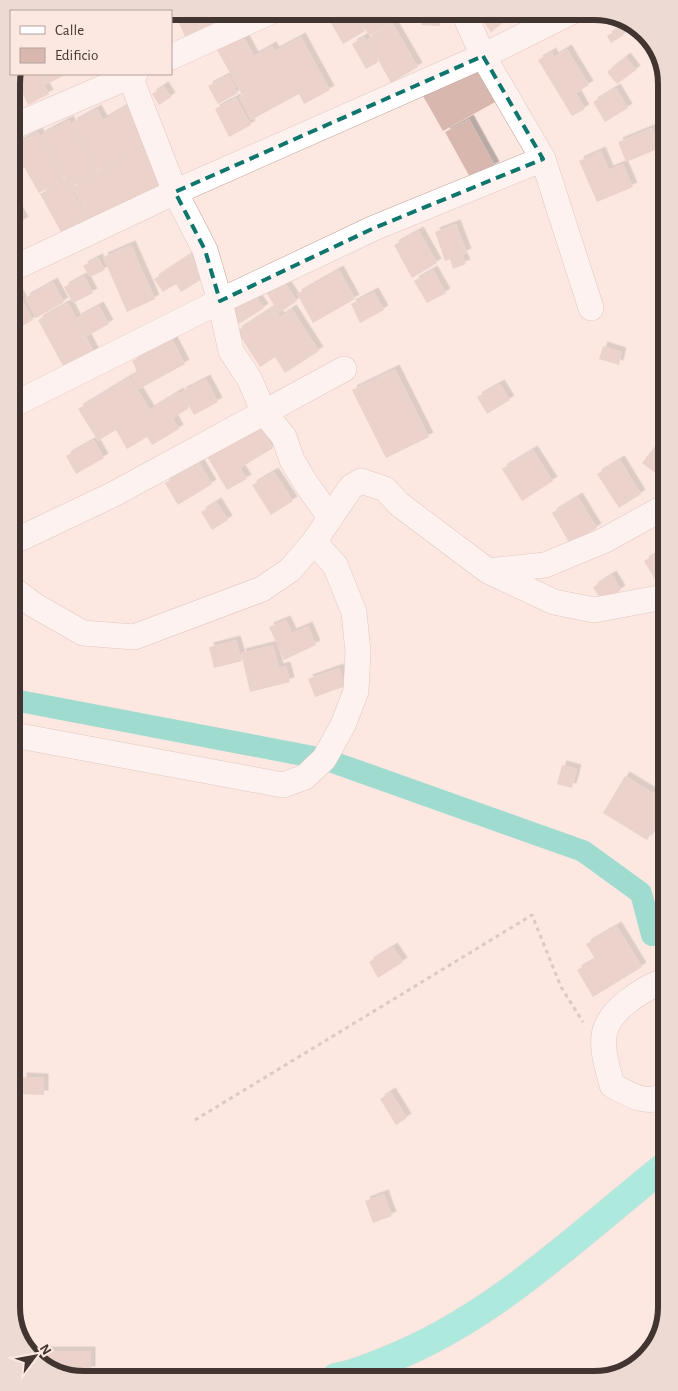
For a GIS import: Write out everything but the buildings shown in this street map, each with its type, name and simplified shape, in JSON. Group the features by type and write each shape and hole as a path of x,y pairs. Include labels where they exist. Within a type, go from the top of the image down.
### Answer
{"highway":[{"path":"361,1371 426,1345 507,1295 658,1172"}],"street":[{"path":"172,57 252,20"},
{"path":"467,20 483,56 543,158 591,308"},
{"path":"20,265 175,192 483,56 555,20"},
{"path":"20,123 129,75"},
{"path":"131,75 175,192 205,250 220,301 231,351 250,380 262,411 284,437 292,460 330,517"},
{"path":"20,401 220,301 374,228 543,158"},
{"path":"20,539 114,494 262,411 344,369"},
{"path":"20,594 34,605 83,633 134,637 262,589 290,570 314,542 351,487 361,481 385,489 399,504 488,571 554,602 594,610 658,598"},
{"path":"488,571 545,565 603,542 658,511"},
{"path":"20,736 283,785 305,778 324,760 343,725 356,691 358,652 354,612 335,565 314,542"},
{"path":"658,984 619,1007 604,1034 605,1056 612,1085 638,1100 658,1097"}],"path":[{"path":"195,1120 532,915 561,987 585,1026"}],"highlighted area":[{"path":"483,56 543,159 374,228 220,301 205,250 175,192"}],"waterway":[{"path":"20,701 324,759 583,851 641,893 652,935"}]}
